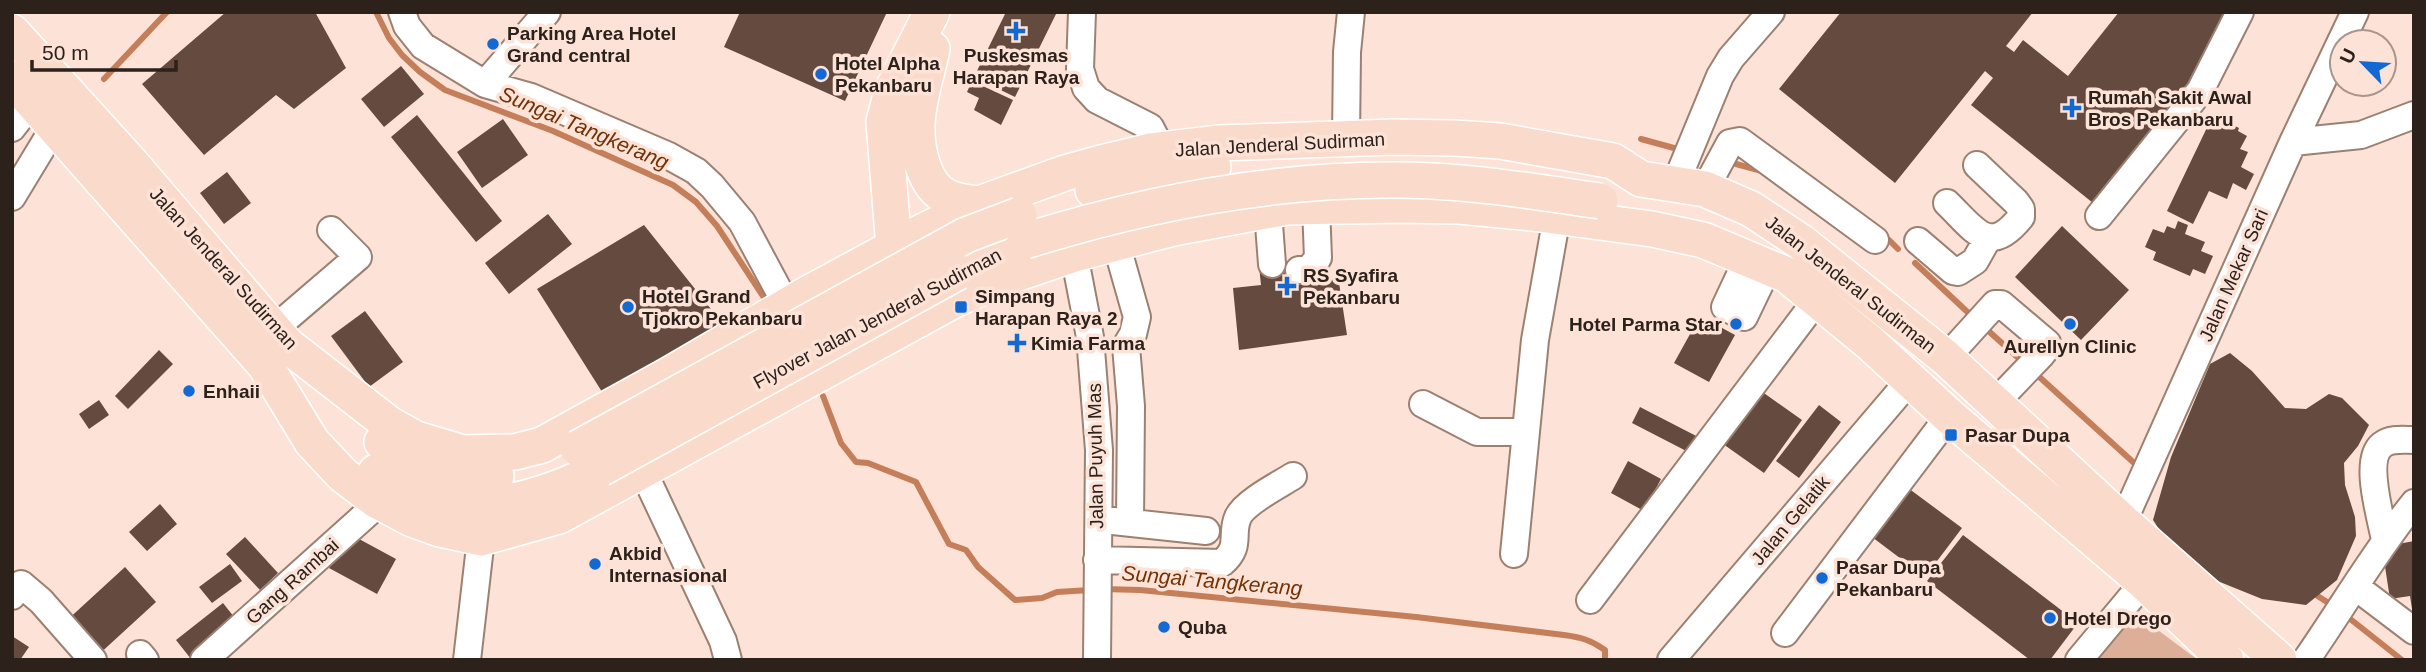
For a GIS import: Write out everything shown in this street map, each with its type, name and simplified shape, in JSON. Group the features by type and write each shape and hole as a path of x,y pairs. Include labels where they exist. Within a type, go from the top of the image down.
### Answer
{"main road":[{"path":"794,302 846,258 864,236 875,214 881,190 884,122 890,98 932,12"},
{"path":"949,12 909,105 903,123 902,140 904,159 924,231 954,300"},
{"name":"Jalan Jenderal Sudirman","path":"12,32 130,162 281,358 312,442 343,475 380,502 412,519 481,538 559,516 954,300 1001,279 1074,254 1173,228 1287,207 1429,205 1557,216 1652,229 1716,244 1787,275 1870,342 1949,416 2144,582 2226,660"},
{"path":"932,49 917,122 922,160 929,180 936,190 946,197 964,203 979,204"},
{"name":"Jalan Jenderal Sudirman","path":"28,109 281,358 416,439 463,453 488,454 515,452 542,445 563,435 794,302 979,204 1055,176 1101,163 1162,150 1219,143 1346,138 1455,138 1500,141 1613,161 1642,179 1690,187 1751,209 1801,242 1946,358 2123,522 2279,660"},
{"path":"884,148 894,248 923,316"},
{"path":"1055,176 1040,194 1025,202 1020,209 1018,227 1027,242 1035,246 1053,246 1074,254"},
{"path":"1601,190 1620,182 1642,179"},
{"name":"Flyover Jalan Jenderal Sudirman","path":"281,358 333,436 361,462 393,483 412,493 436,500 462,504 502,503 541,496 571,484 958,272 1025,241 1074,226 1130,211 1237,192 1341,183 1399,181 1601,190"},
{"path":"1601,190 1670,218 1692,237"},
{"path":"745,331 770,335 803,317 817,313 834,325 836,338 831,350 792,373 778,395"}],"street":[{"path":"402,12 407,26 423,46 485,84 531,97 669,156 696,171 742,222 794,302"},
{"path":"485,84 547,12"},
{"path":"1082,12 1080,69 1086,89 1097,100 1150,127 1162,150"},
{"path":"1346,138 1347,52 1351,12"},
{"path":"1690,187 1720,76 1731,58 1771,12"},
{"path":"2099,216 2200,91 2240,12"},
{"name":"Jalan Mekar Sari","path":"2123,522 2293,142 2355,12"},
{"path":"12,197 28,109"},
{"path":"2293,142 2361,135 2414,115"},
{"path":"1690,187 1731,143 1740,141 1875,240"},
{"path":"1947,203 1974,229 1988,238 1996,239 2007,233 2021,217 2021,209 1989,174 1977,165"},
{"path":"1298,270 1310,268 1318,258 1316,206"},
{"path":"1268,211 1272,264"},
{"path":"1514,554 1535,340 1557,216"},
{"path":"281,358 358,257 331,230"},
{"path":"1917,241 1953,271 1958,272 1975,261 1988,238"},
{"path":"1116,243 1137,317 1133,334 1126,346 1131,406 1130,523"},
{"name":"Jalan Puyuh Mas","path":"1074,254 1090,337 1099,450 1097,660"},
{"path":"1590,600 1816,301"},
{"path":"1946,358 1995,304 2001,304 2046,343 2046,349 1996,402"},
{"name":"Jalan Gelatik","path":"1671,660 1910,380"},
{"path":"1423,404 1477,432 1525,432"},
{"path":"1785,633 1949,416"},
{"path":"2385,540 2373,473 2376,452 2390,441 2414,440"},
{"path":"643,471 723,641 728,660"},
{"path":"1097,567 1222,563 1234,547 1237,522 1242,511 1293,476"},
{"name":"Gang Rambai","path":"204,660 380,502"},
{"path":"2306,660 2385,540 2414,503"},
{"path":"1098,520 1206,531"},
{"path":"467,660 481,538"},
{"path":"2079,660 2144,582"},
{"path":"12,596 21,584 41,601 93,660"},
{"path":"2356,587 2414,631"}],"shaded area":[{"path":"2127,607 2198,660 2088,660"}],"building":[{"path":"226,12 315,12 346,68 294,109 276,95 204,155 142,84"},
{"name":"Hotel Alpha Pekanbaru","path":"740,12 887,12 845,101 724,47"},
{"path":"1006,12 1057,12 1015,97 974,77"},
{"name":"Rumah Sakit Awal Bros Pekanbaru","path":"1841,12 2033,12 2006,46 2014,52 2023,40 2068,76 2119,12 2232,12 2228,34 2093,203 1971,105 1993,78 1985,71 1895,183 1779,89"},
{"path":"401,66 424,94 384,127 361,99"},
{"path":"972,81 1013,100 1001,125 974,110 979,98 967,92"},
{"path":"417,115 502,221 476,242 391,137"},
{"path":"2213,115 2239,128 2238,131 2247,136 2240,149 2248,152 2241,167 2254,174 2246,190 2233,183 2227,199 2209,191 2193,224 2167,211"},
{"path":"503,119 528,155 482,188 457,152"},
{"path":"227,172 251,203 224,224 200,193"},
{"path":"548,214 572,244 509,294 485,263"},
{"path":"2178,221 2188,225 2185,234 2205,242 2201,251 2213,256 2205,274 2193,269 2190,276 2153,260 2156,252 2145,247 2153,229 2164,233 2167,226 2175,229"},
{"name":"Hotel Grand Tjokro Pekanbaru","path":"644,225 723,324 604,395 537,289"},
{"path":"2062,226 2129,290 2081,340 2015,277"},
{"path":"1297,261 1300,280 1338,276 1347,335 1239,350 1233,288 1261,285 1259,266"},
{"path":"365,311 403,362 369,387 331,336"},
{"path":"1700,316 1735,335 1709,382 1674,363"},
{"path":"159,350 173,364 128,409 115,396"},
{"path":"2230,353 2252,371 2285,408 2306,409 2329,394 2342,398 2369,425 2358,446 2344,463 2345,485 2355,517 2356,536 2337,580 2306,605 2262,599 2215,580 2176,555 2153,520 2171,457 2210,364"},
{"path":"1754,386 1802,420 1764,473 1716,439"},
{"path":"99,400 109,415 89,429 79,414"},
{"path":"1819,405 1841,422 1799,478 1776,461"},
{"path":"1640,407 1704,440 1696,456 1632,423"},
{"path":"1628,461 1661,479 1644,511 1611,493"},
{"path":"1904,485 1962,528 1925,577 1868,534"},
{"path":"160,504 177,524 147,551 129,532"},
{"path":"348,533 396,559 377,594 329,568"},
{"path":"1963,535 2078,623 2050,660 2030,660 1927,581"},
{"path":"245,537 278,573 260,590 226,554"},
{"path":"2414,541 2412,609 2410,596 2390,599 2382,547"},
{"path":"230,564 242,581 212,603 199,587"},
{"path":"125,567 156,602 96,657 64,623"},
{"path":"223,603 238,622 191,659 176,640"},
{"path":"12,636 29,647 20,660 12,660"}],"waterway":[{"path":"104,79 167,12"},
{"name":"Sungai Tangkerang","path":"376,12 389,38 402,55 445,90 553,131 673,185 696,202 717,226 763,296"},
{"path":"1641,139 1674,148"},
{"path":"1736,164 1762,171"},
{"path":"1889,240 1898,249"},
{"path":"1915,263 1975,319"},
{"path":"1983,326 2024,363"},
{"path":"2035,373 2133,462"},
{"name":"Sungai Tangkerang","path":"823,396 841,443 856,462 868,463 916,482 949,544 966,550 978,567 1015,600 1042,598 1057,592 1090,590"},
{"name":"Sungai Tangkerang","path":"1104,589 1140,590 1416,617 1570,636 1590,641 1605,650 1605,660"},
{"path":"2313,593 2327,602"},
{"path":"2349,618 2402,660"}],"place":[{"name":"Puskesmas Harapan Raya","path":"1016,31"},
{"name":"Parking Area Hotel Grand central","path":"493,44"},
{"name":"Hotel Alpha Pekanbaru","path":"821,74"},
{"name":"Rumah Sakit Awal Bros Pekanbaru","path":"2072,108"},
{"name":"RS Syafira Pekanbaru","path":"1287,286"},
{"name":"Hotel Grand Tjokro Pekanbaru","path":"628,307"},
{"name":"Simpang Harapan Raya 2","path":"961,307"},
{"name":"Hotel Parma Star","path":"1736,324"},
{"name":"Aurellyn Clinic","path":"2070,324"},
{"name":"Kimia Farma","path":"1017,343"},
{"name":"Enhaii","path":"189,391"},
{"name":"Pasar Dupa","path":"1951,435"},
{"name":"Akbid Internasional","path":"595,564"},
{"name":"Pasar Dupa Pekanbaru","path":"1822,578"},
{"name":"Hotel Drego","path":"2050,618"},
{"name":"Quba","path":"1164,627"}]}
